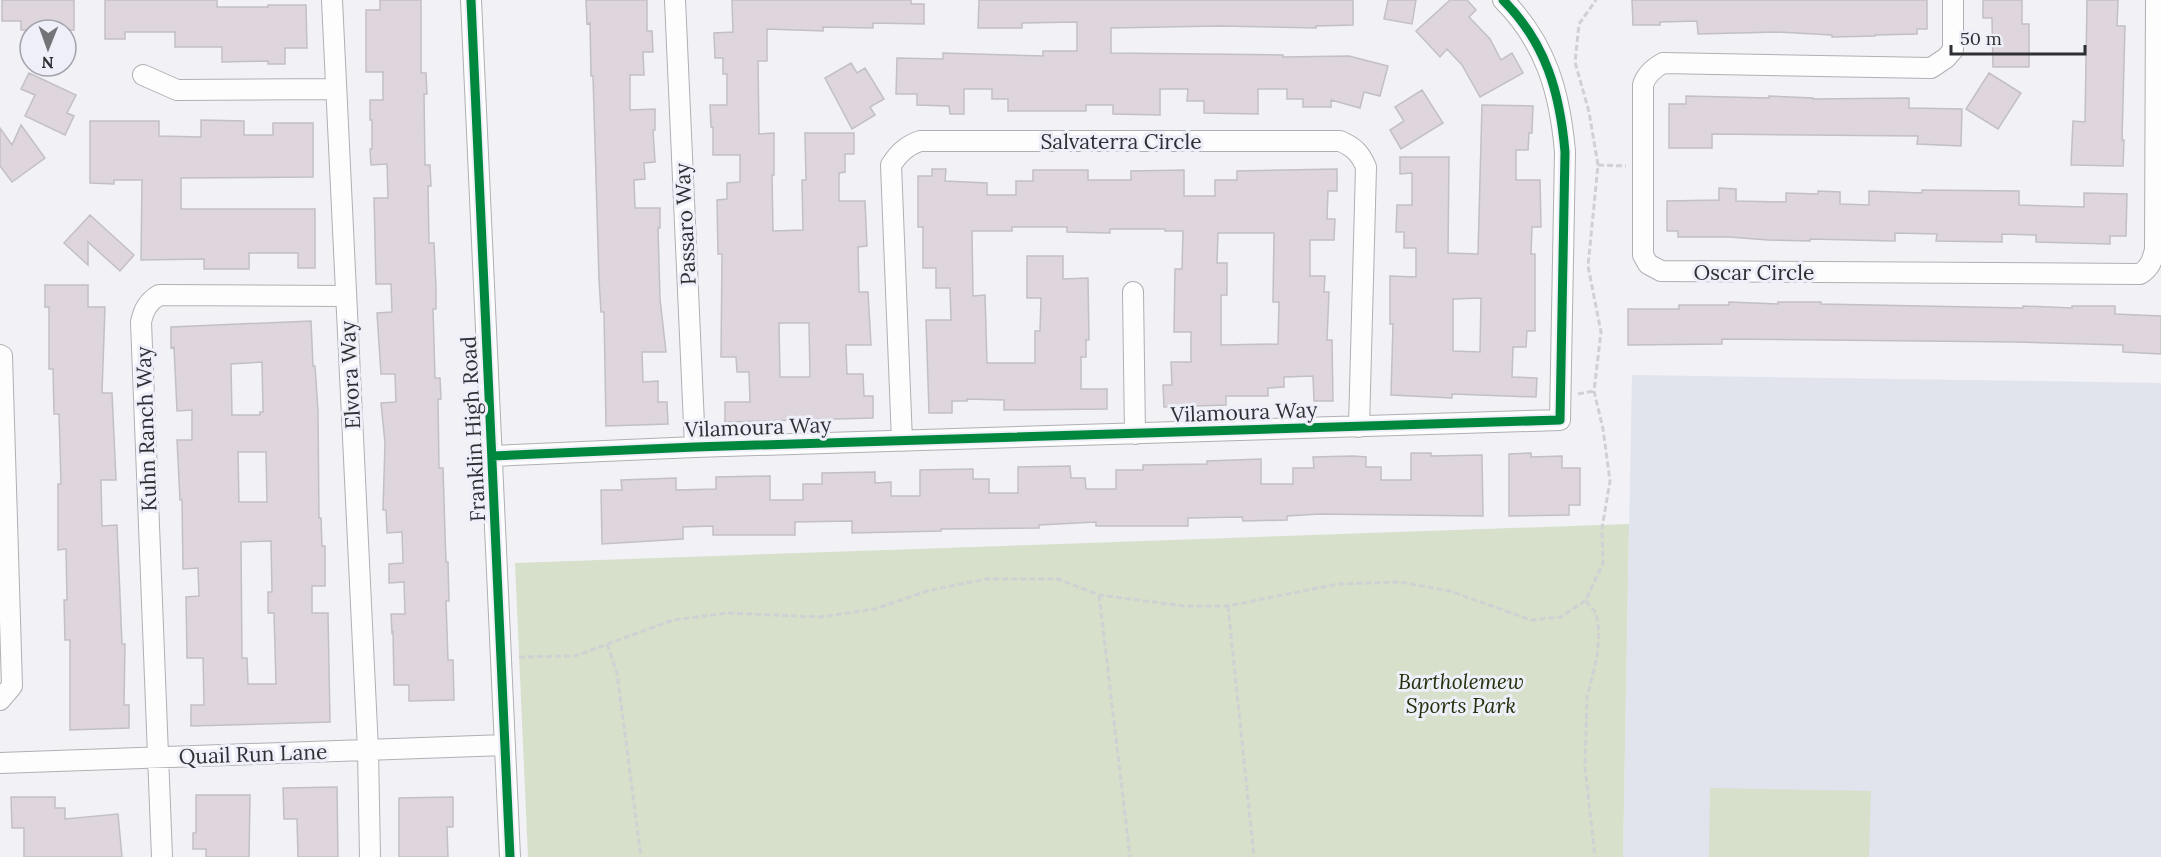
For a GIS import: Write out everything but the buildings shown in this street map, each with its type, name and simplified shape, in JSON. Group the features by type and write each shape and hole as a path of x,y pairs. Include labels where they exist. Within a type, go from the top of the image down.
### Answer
{"street":[{"name":"Elvora Way","path":"332,0 368,750 370,857"},
{"name":"Franklin High Road","path":"471,0 510,857"},
{"name":"Passaro Way","path":"675,0 695,447"},
{"name":"Vilamoura Way","path":"492,456 695,447 1560,420 1564,152 1562,117 1554,82 1540,49 1503,0"},
{"name":"Oscar Circle","path":"1953,0 1953,50 1946,58 1930,68 1663,63 1653,69 1645,78 1643,85 1643,255 1648,264 1661,271 2140,274 2151,264 2155,250 2156,0"},
{"path":"143,75 177,90 335,89"},
{"name":"Salvaterra Circle","path":"902,441 891,165 900,152 910,144 920,141 1340,141 1351,146 1361,155 1366,167 1359,427"},
{"path":"1134,292 1135,434"},
{"name":"Kuhn Ranch Way","path":"162,857 160,757 141,322 144,309 159,295 346,296"},
{"path":"0,354 2,356 5,645 12,686 0,700"},
{"name":"Quail Run Lane","path":"0,764 505,745"}],"path":[{"path":"501,657 575,656 673,621 727,612 820,616 875,609 927,591 986,579 1058,579 1099,595 1184,606 1228,606 1338,584 1400,582 1450,591 1531,620 1561,617 1586,600 1603,563 1602,528 1610,481 1594,390 1600,332 1588,266 1598,165 1589,112 1575,62 1579,24 1596,0"},
{"path":"1598,165 1643,166"},
{"path":"1099,595 1130,857"},
{"path":"1586,600 1596,613 1599,631 1597,658 1587,697 1585,767 1595,857"},
{"path":"1228,606 1254,857"},
{"path":"607,644 617,674 641,857"}],"shaded area":[{"path":"1632,375 2161,383 2161,857 1623,857"}],"green space":[{"name":"Bartholemew Sports Park","path":"1629,524 1623,857 528,857 515,563"},
{"path":"1710,788 1871,791 1869,857 1709,857"}],"cycle path":[{"path":"471,0 510,857"},
{"path":"492,456 695,447 1560,420 1565,152 1563,130 1555,89 1540,51 1518,16 1503,0"}]}
